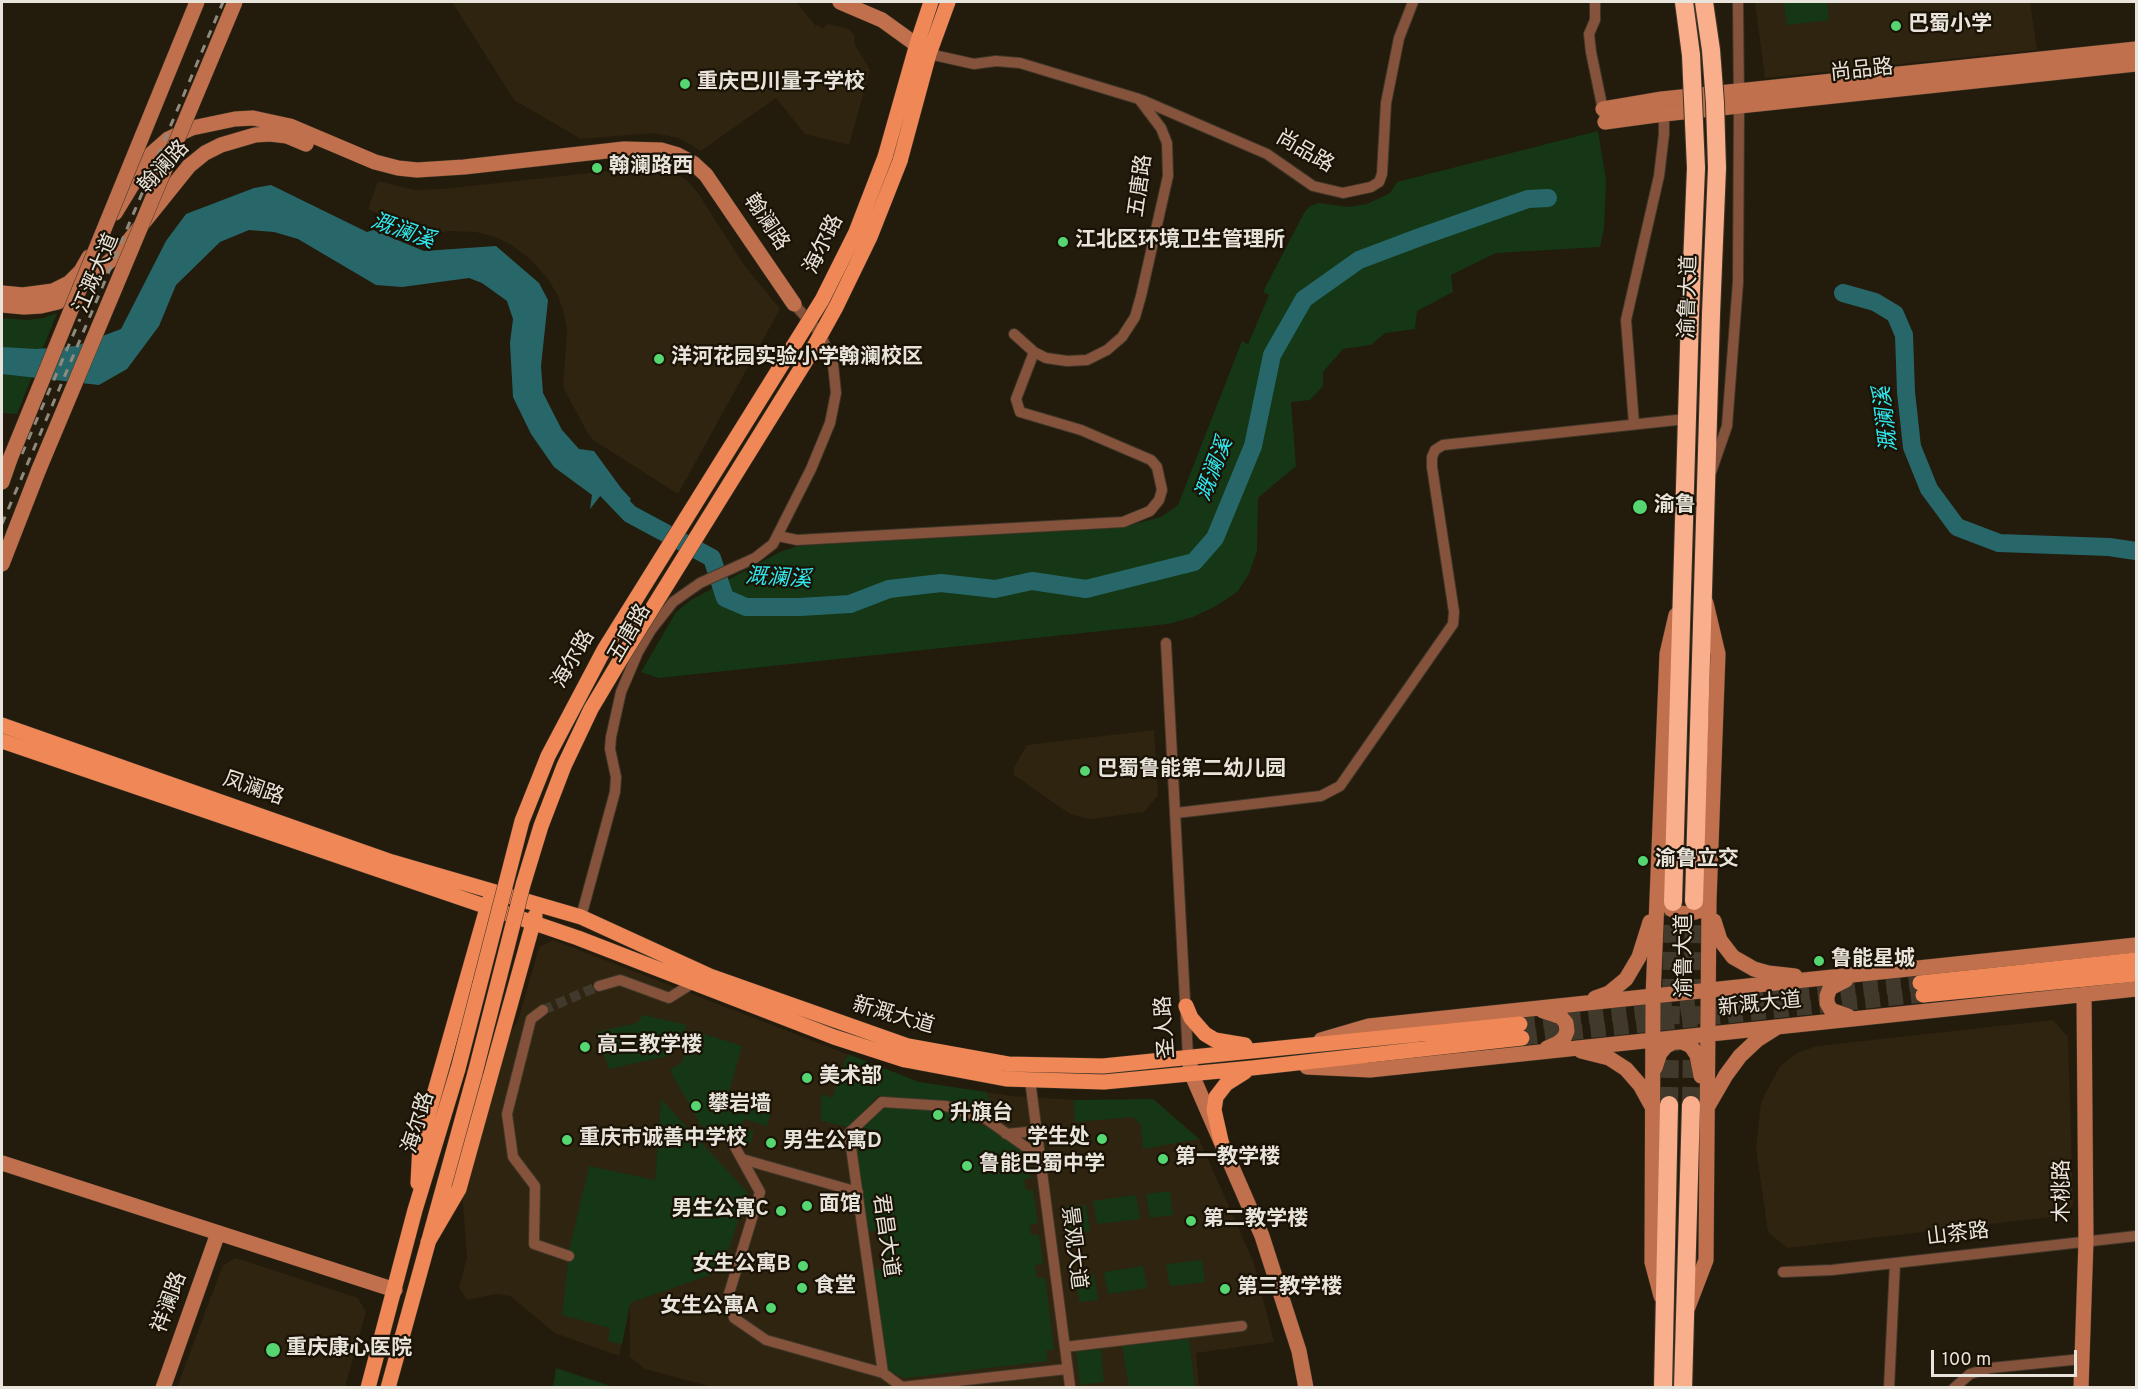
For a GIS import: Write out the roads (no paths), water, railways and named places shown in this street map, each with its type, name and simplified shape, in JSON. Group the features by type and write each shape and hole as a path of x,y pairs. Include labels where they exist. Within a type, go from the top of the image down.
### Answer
{"highway":[{"name":"渝鲁大道","path":"1673,902 1686,419 1696,168 1691,55 1684,2"},
{"name":"渝鲁大道","path":"1702,901 1707,484 1716,157 1711,50 1704,2"},
{"name":"渝鲁大道","path":"1660,1105 1666,1316 1663,1388"},
{"name":"渝鲁大道","path":"1683,1388 1685,1315 1699,1107"}],"main road":[{"name":"海尔路","path":"368,1388 416,1210 458,1069 522,820 548,756 604,650 822,300 893,159 917,44 931,2"},
{"name":"海尔路","path":"388,1388 475,1073 523,885 541,826 564,766 591,709 810,354 836,307 870,237 893,159 948,2"},
{"name":"凤澜路","path":"2,725 392,862 492,890"},
{"name":"凤澜路","path":"2,741 487,908"},
{"name":"新溉大道","path":"487,908 578,938 834,1037 905,1060 1006,1079 1104,1082 1192,1075 1521,1031 1305,1044 1103,1066 1008,1064 908,1046 710,976 581,917 492,890"},
{"path":"416,1210 420,1144 492,890"},
{"path":"428,1242 459,1189 538,904"},
{"path":"2136,960 1922,989 2136,974"},
{"path":"1186,1006 1195,1023 1210,1037 1221,1041 1266,1048"},
{"path":"1221,1141 1214,1110 1216,1097 1233,1078 1252,1068"}],"street":[{"name":"江溉大道","path":"2,482 198,2"},
{"name":"江溉大道","path":"2,564 39,469 235,2"},
{"path":"840,2 866,6 929,54 974,64 996,61 1020,63 1139,99"},
{"name":"尚品路","path":"1139,99 1267,154 1313,186 1343,193 1358,192 1379,182 1382,174 1386,103 1399,38 1413,2"},
{"path":"1595,2 1596,12 1589,34 1604,115"},
{"path":"1707,484 1727,426 1738,282 1738,2"},
{"name":"尚品路","path":"1604,115 1664,114 1739,99 2136,49"},
{"name":"尚品路","path":"1604,115 1662,99 1739,99 2136,64"},
{"name":"五唐路","path":"1014,334 1034,352 1046,358 1067,361 1087,360 1107,350 1122,337 1135,317 1168,176 1169,159 1167,143 1161,128 1139,99"},
{"path":"1634,424 1626,320 1659,176 1664,114"},
{"name":"翰澜路","path":"2,293 39,295 69,283 81,271 151,154 168,139 192,128 235,119 253,118 290,126 375,162 417,170 624,149 645,148 678,155 693,163 715,185 794,304"},
{"name":"翰澜路","path":"2,304 24,307 41,306 58,302 74,292 119,253 189,166 205,153 240,138 270,134 287,136 372,170 397,177 418,179 465,177 626,157 645,156 675,162 687,169 708,190 755,260 794,304"},
{"name":"五唐路","path":"581,917 615,792 616,777 610,749 611,737 621,692 638,652 673,602 700,584 755,558 773,544 811,469 830,423 836,393 833,364 820,333 794,304"},
{"path":"778,536 797,540 1123,522 1150,511 1159,500 1162,490 1157,467 1151,460 1081,430 1020,412 1016,399 1034,352"},
{"path":"1176,813 1321,796 1340,786 1453,624 1454,612 1432,467 1431,457 1435,450 1443,445 1686,419"},
{"name":"渝鲁大道","path":"1660,1105 1652,1076 1652,1039 1667,654 1681,595"},
{"name":"圣人路","path":"1166,643 1188,1057 1192,1075 1262,1236 1299,1351 1306,1388"},
{"path":"1658,887 1666,904 1679,913 1702,910 1702,901"},
{"path":"1573,1005 1609,993 1626,979 1634,968 1643,947 1658,887"},
{"path":"1702,901 1720,940 1733,957 1754,969 1768,973 1828,979"},
{"name":"渝鲁大道","path":"1699,1107 1708,1033 1709,992 1702,901"},
{"name":"新溉大道","path":"1305,1044 1369,1026 1709,992 2136,945"},
{"path":"1858,1017 1839,1014 1831,1010 1827,1003 1827,996 1830,988 1839,982 1863,975"},
{"path":"599,986 620,981 669,998 693,983"},
{"name":"新溉大道","path":"1280,1065 1370,1070 2136,989"},
{"name":"木桃路","path":"2081,1388 2086,1241 2084,994"},
{"path":"1532,1009 1553,1012 1566,1023 1567,1031 1564,1038 1538,1051"},
{"path":"543,1010 531,1019 507,1114 513,1157 535,1186 534,1244 569,1256"},
{"path":"1699,1107 1740,1056 1757,1040 1780,1025"},
{"path":"1652,1076 1660,1053 1665,1046 1674,1042 1682,1042 1691,1046 1697,1055 1699,1107"},
{"path":"1563,1048 1609,1058 1626,1069 1660,1105"},
{"name":"景观大道","path":"1030,1080 1070,1386"},
{"name":"君昌大道","path":"883,1373 849,1133 882,1101 946,1107 986,1119 1040,1157"},
{"path":"1006,1134 1037,1131"},
{"path":"730,1138 760,1192 728,1297 734,1318 766,1341 883,1373 902,1387 1067,1369"},
{"path":"742,1159 858,1192"},
{"path":"2,1163 395,1290"},
{"name":"祥澜路","path":"163,1388 218,1233"},
{"name":"山茶路","path":"1783,1272 1832,1270 2136,1236"},
{"path":"1889,1388 1895,1263"},
{"path":"1065,1347 1242,1326"},
{"path":"1953,1388 1970,1374 1990,1368 2082,1359"}],"water":[{"path":"271,185 367,232 373,230 424,251 496,246 539,283 548,300 541,366 543,393 562,430 579,449 594,451 631,499 620,512 601,495 590,509 592,495 554,467 531,434 513,397 510,343 513,319 507,301 482,283 469,278 402,287 376,285 298,239 274,232 249,230 220,242 176,285 159,326 127,369 99,385 2,374 2,347 36,349 76,346 121,329 166,241 186,214 254,188"}],"waterway":[{"name":"溉澜溪","path":"607,490 630,514 712,558 725,598 746,607 850,604 889,589 941,583 995,589 1032,581 1086,589 1194,562 1215,538 1253,446 1272,355 1304,299 1359,260 1528,199 1548,198"},
{"name":"溉澜溪","path":"1843,293 1875,302 1895,314 1904,335 1906,392 1912,447 1929,489 1957,527 1999,543 2109,547 2136,551"}],"tunnel":[{"path":"1691,1105 1694,901"},
{"path":"1669,1105 1673,902"},
{"path":"1520,1024 1920,983"},
{"path":"543,1010 599,986"},
{"path":"1522,1038 1923,995"}],"railway":[{"path":"2,524 223,2"},
{"path":"22,454 80,319"}],"place":[{"name":"巴蜀小学","path":"1896,26"},
{"name":"重庆巴川量子学校","path":"685,84"},
{"name":"翰澜路西","path":"597,168"},
{"name":"江北区环境卫生管理所","path":"1063,242"},
{"name":"洋河花园实验小学翰澜校区","path":"659,359"},
{"name":"渝鲁","path":"1640,507"},
{"name":"巴蜀鲁能第二幼儿园","path":"1085,771"},
{"name":"渝鲁立交","path":"1643,861"},
{"name":"鲁能星城","path":"1819,961"},
{"name":"高三教学楼","path":"585,1047"},
{"name":"美术部","path":"807,1078"},
{"name":"攀岩墙","path":"696,1106"},
{"name":"升旗台","path":"938,1115"},
{"name":"学生处","path":"1102,1139"},
{"name":"重庆市诚善中学校","path":"567,1140"},
{"name":"男生公寓D","path":"771,1143"},
{"name":"第一教学楼","path":"1163,1159"},
{"name":"鲁能巴蜀中学","path":"967,1166"},
{"name":"面馆","path":"807,1206"},
{"name":"男生公寓C","path":"781,1211"},
{"name":"第二教学楼","path":"1191,1221"},
{"name":"女生公寓B","path":"803,1266"},
{"name":"食堂","path":"802,1288"},
{"name":"第三教学楼","path":"1225,1289"},
{"name":"女生公寓A","path":"771,1308"},
{"name":"重庆康心医院","path":"273,1350"}]}
